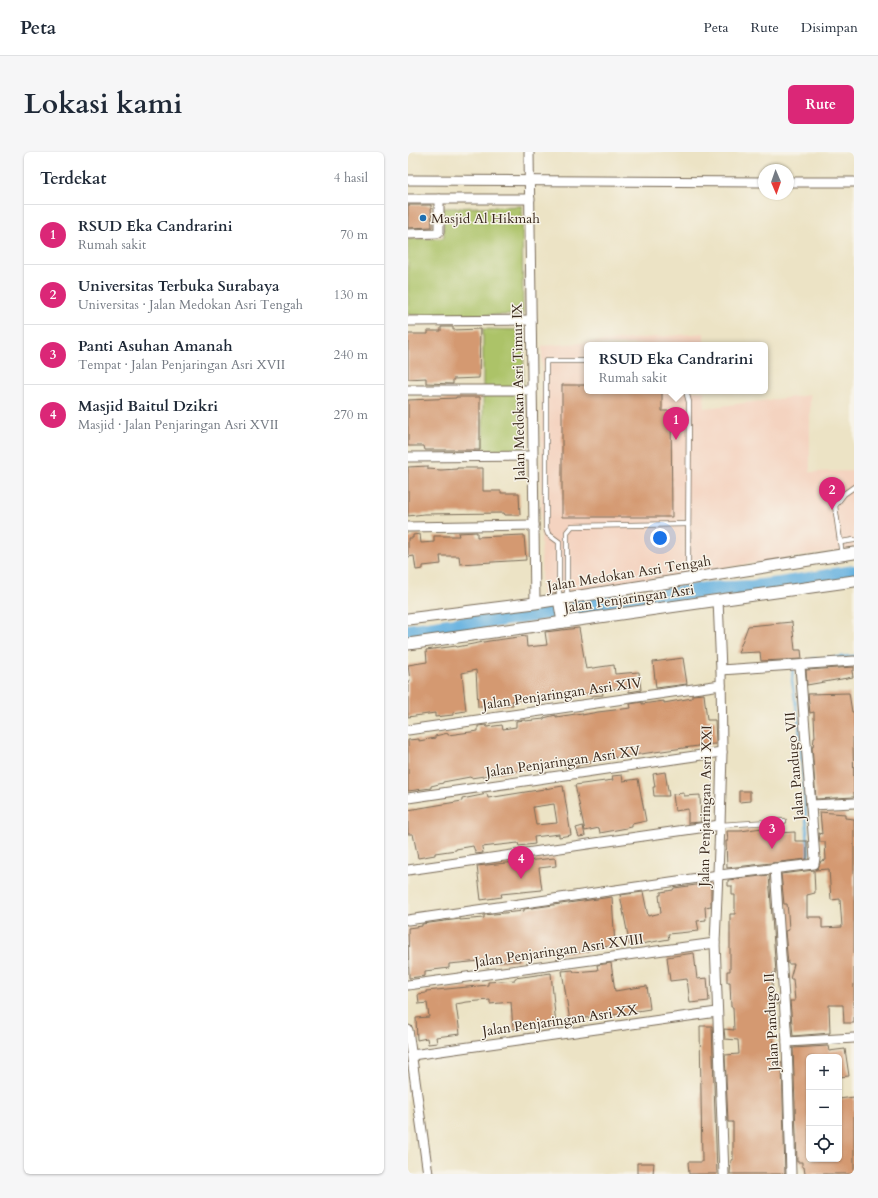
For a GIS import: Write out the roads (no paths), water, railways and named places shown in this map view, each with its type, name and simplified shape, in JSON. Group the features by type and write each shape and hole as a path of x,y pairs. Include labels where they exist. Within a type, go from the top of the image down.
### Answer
{"street":[{"name":"Jalan Medokan Asri Timur IX","path":"529,152 535,603"},
{"path":"408,180 758,182"},
{"path":"794,182 854,182"},
{"path":"408,199 530,199"},
{"path":"408,234 439,232 439,199"},
{"path":"408,321 531,320"},
{"path":"408,390 532,390"},
{"path":"408,457 533,456"},
{"path":"408,527 534,525"},
{"name":"Jalan Medokan Asri Tengah","path":"408,620 535,603 854,553"},
{"name":"Jalan Penjaringan Asri","path":"408,644 854,581"},
{"path":"563,598 563,622"},
{"name":"Jalan Penjaringan Asri XXI","path":"718,600 722,752 719,875 715,943 724,1174"},
{"path":"721,670 854,661"},
{"name":"Jalan Pandugo VII","path":"775,868 814,864 815,858 811,805 796,666"},
{"name":"Jalan Penjaringan Asri XIV","path":"408,730 721,685"},
{"name":"Jalan Penjaringan Asri XV","path":"408,798 722,752"},
{"path":"811,805 854,803"},
{"path":"408,870 720,825"},
{"path":"408,920 775,868"},
{"name":"Jalan Pandugo II","path":"775,868 787,1042 791,1174"},
{"name":"Jalan Penjaringan Asri XVIII","path":"408,985 715,943"},
{"name":"Jalan Penjaringan Asri XX","path":"410,1055 717,1012"},
{"path":"408,1030 410,1055 428,1174"},
{"path":"787,1042 854,1038"}],"lane":[{"path":"567,542 559,542 548,534 546,528 546,361 584,361"},
{"path":"687,394 689,402 688,564 694,578"},
{"path":"842,555 835,506 844,494 854,487"},
{"path":"563,598 567,532 572,526 688,524"},
{"path":"840,542 854,540"},
{"path":"559,542 563,598"},
{"path":"720,825 784,822"}],"waterway":[{"path":"576,608 707,590 780,585 854,573"},
{"path":"408,632 553,611"},
{"path":"812,659 854,656"},
{"path":"793,667 792,681 799,724 809,858"}],"place":[{"name":"Masjid Al Hikmah","path":"423,218"},
{"name":"RSUD Eka Candrarini","path":"676,440"},
{"name":"Universitas Terbuka Surabaya","path":"832,510"},
{"name":"Panti Asuhan Amanah","path":"772,849"},
{"name":"Masjid Baitul Dzikri","path":"521,879"}]}
